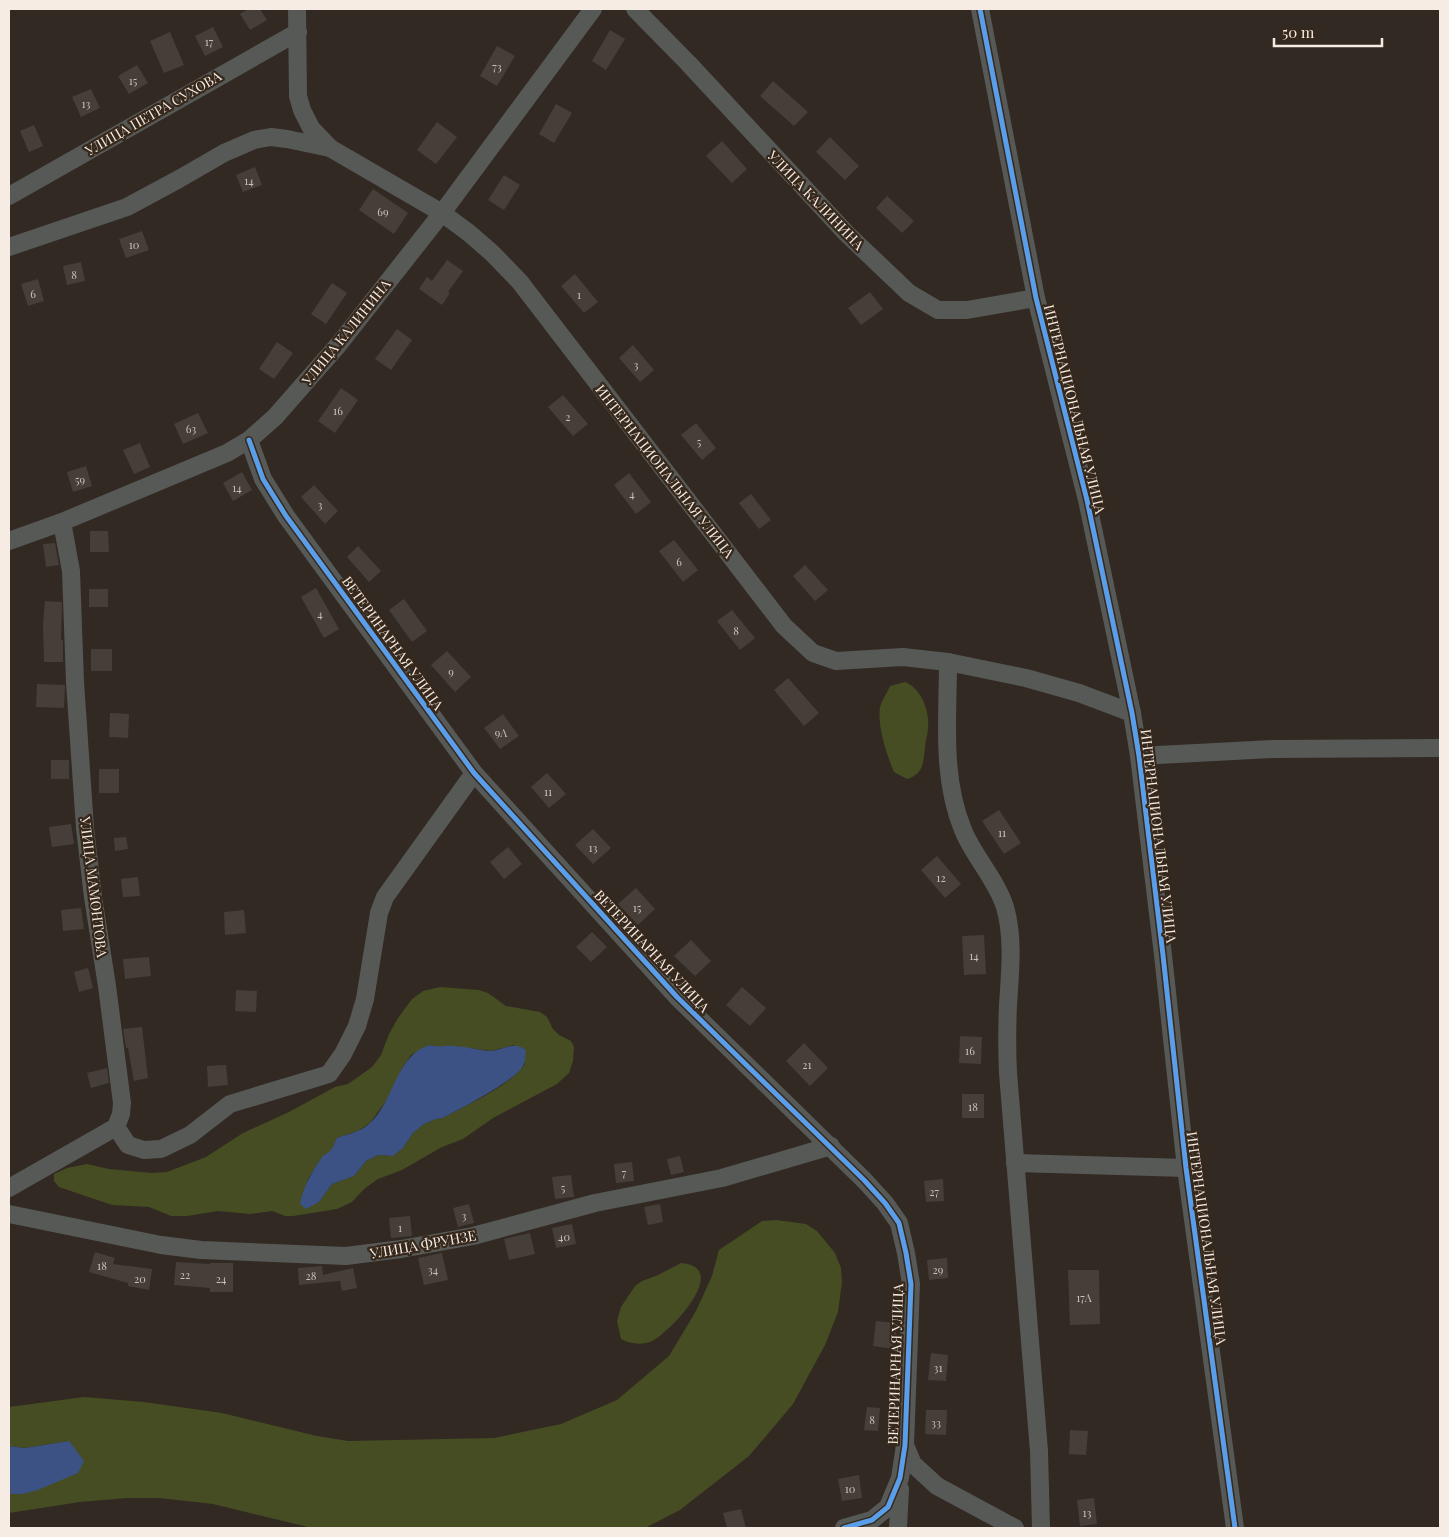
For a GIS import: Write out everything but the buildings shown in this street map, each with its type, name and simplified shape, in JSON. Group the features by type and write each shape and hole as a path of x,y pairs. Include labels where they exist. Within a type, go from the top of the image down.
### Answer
{"street":[{"path":"297,9 298,86 302,110 311,128 330,148 442,213"},
{"name":"УЛИЦА КАЛИНИНА","path":"9,541 62,522 227,453 249,440 275,418 339,344 442,213 593,9"},
{"name":"УЛИЦА КАЛИНИНА","path":"635,9 689,64 839,226 909,293 938,310 967,310 1036,298"},
{"name":"ИНТЕРНАЦИОНАЛЬНАЯ УЛИЦА","path":"980,9 1036,298 1087,500 1132,713 1139,756 1186,1168 1235,1528"},
{"name":"УЛИЦА ПЕТРА СУХОВА","path":"9,196 298,32"},
{"path":"9,247 127,207 224,152 254,140 286,138 330,148"},
{"name":"ИНТЕРНАЦИОНАЛЬНАЯ УЛИЦА","path":"442,213 492,253 520,282 784,626 812,653 836,661 903,658 948,662 1026,678 1079,693 1132,713"},
{"name":"ВЕТЕРИНАРНАЯ УЛИЦА","path":"249,440 263,479 286,516 474,773 677,997 830,1146 885,1202 899,1223 911,1284 905,1445 900,1478 888,1507 872,1520 844,1528"},
{"name":"УЛИЦА МАМОНТОВА","path":"62,522 72,571 75,682 86,838 122,1103 121,1114 116,1127"},
{"path":"948,662 948,762 956,811 972,847 990,874 1005,906 1009,930 1011,962 1007,1037 1008,1074 1039,1451 1040,1528"},
{"path":"1139,756 1273,749 1440,748"},
{"path":"9,1188 116,1127 128,1145 144,1150 162,1149 190,1135 230,1104 329,1074 343,1054 357,1026 365,999 379,913 385,897 474,773"},
{"name":"УЛИЦА ФРУНЗЕ","path":"9,1214 161,1245 201,1250 346,1256 401,1249 473,1236 595,1203 722,1178 830,1146"},
{"path":"1015,1163 1186,1168"},
{"path":"905,1445 913,1464 937,1486 1015,1528"},
{"path":"898,1528 900,1478"}],"green space":[{"path":"905,682 916,689 928,714 928,733 922,767 917,774 907,779 894,772 883,741 879,715 881,704 890,686"},
{"path":"440,987 479,990 488,993 506,1006 540,1012 547,1017 553,1029 559,1035 571,1041 574,1047 573,1061 569,1073 557,1084 493,1118 463,1139 442,1147 402,1170 378,1179 364,1189 352,1202 337,1209 293,1216 285,1216 272,1211 250,1214 218,1211 187,1216 171,1216 149,1207 112,1205 59,1187 54,1181 54,1174 67,1168 87,1164 109,1169 152,1173 167,1172 206,1157 243,1133 289,1112 335,1087 348,1084 372,1067 381,1055 398,1018 412,999 423,991","holes":["430,1045 438,1047 452,1046 491,1051 514,1045 525,1064 499,1087 443,1118 424,1124 413,1133 403,1148 393,1156 378,1155 366,1161 354,1176 332,1184 319,1202 302,1197 309,1177 324,1155 331,1151 337,1138 358,1131 370,1123 391,1094 402,1068 411,1055"]},
{"path":"776,1220 806,1224 817,1231 835,1253 841,1268 842,1282 838,1312 825,1345 793,1404 749,1456 680,1510 645,1528 312,1528 213,1504 159,1498 127,1498 80,1502 9,1513 9,1494 22,1494 69,1441 25,1448 9,1446 9,1407 84,1397 144,1402 222,1413 317,1436 348,1441 494,1438 561,1424 617,1400 669,1356 696,1311 712,1276 719,1250 762,1221"},
{"path":"681,1263 695,1267 701,1275 699,1286 684,1312 663,1334 650,1342 637,1344 621,1339 617,1321 621,1307 635,1286"}],"water":[{"path":"430,1045 458,1046 489,1051 517,1046 526,1050 525,1060 518,1072 499,1087 443,1118 424,1124 413,1133 403,1148 393,1156 378,1155 366,1161 354,1176 332,1184 319,1202 306,1209 300,1204 303,1192 322,1157 330,1151 337,1138 358,1131 369,1124 385,1103 409,1058 418,1050"},
{"path":"69,1441 84,1461 78,1473 38,1490 22,1494 9,1494 9,1446 25,1448"}],"cycle path":[{"path":"980,9 1036,298 1087,500 1132,713 1163,955 1186,1168 1235,1528"},
{"path":"249,440 263,479 286,516 474,773 677,997 864,1180 885,1203 899,1223 911,1284 905,1445 900,1478 888,1507 872,1520 844,1528"}]}
